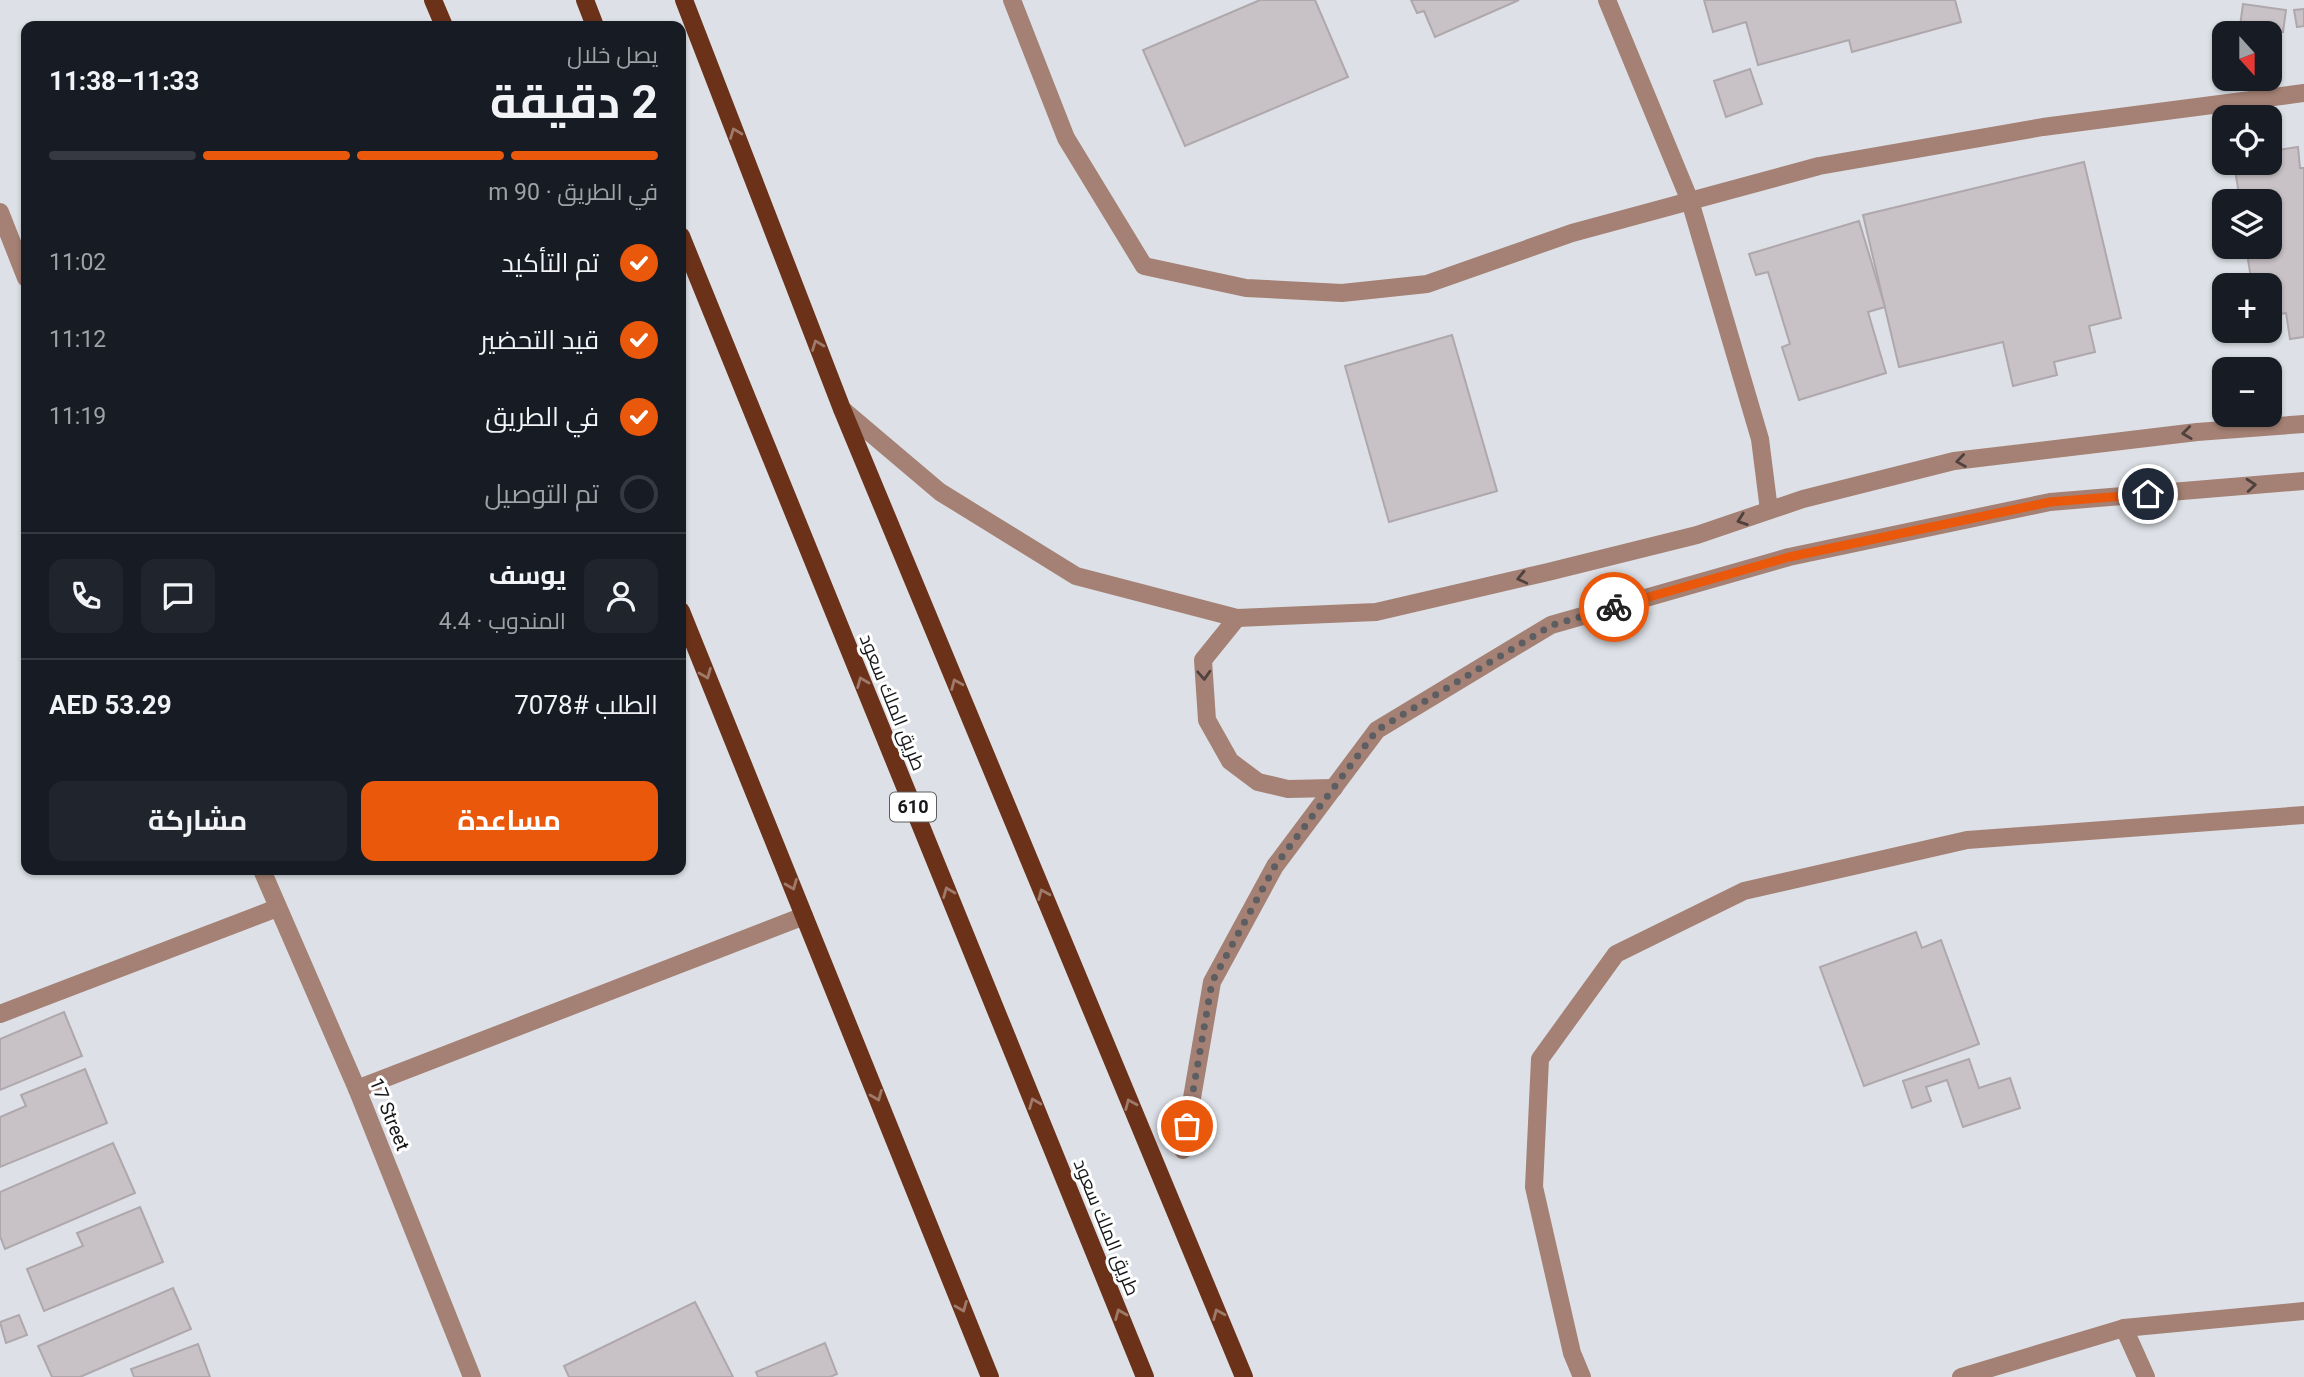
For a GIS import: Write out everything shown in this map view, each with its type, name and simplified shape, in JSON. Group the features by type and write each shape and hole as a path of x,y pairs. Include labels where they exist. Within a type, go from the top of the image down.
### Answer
{"main road":[{"path":"433,0 442,21"},
{"path":"584,0 593,21"},
{"path":"684,0 842,409 1244,1377"},
{"name":"طريق الملك سعود","path":"686,248 1145,1377"},
{"path":"686,623 990,1377"}],"street":[{"path":"1012,0 1066,138 1144,266 1246,288 1342,293 1427,284 1572,233 1819,166 2043,127 2304,93"},
{"path":"1607,0 1690,201 1760,439 1769,510"},
{"path":"0,212 21,265"},
{"path":"842,409 940,492 1076,576 1237,618 1376,612 1683,538 1803,499 1954,461 2197,432 2304,424"},
{"path":"1183,1150 1212,982 1275,866 1377,730 1552,625 1789,557 2050,502 2304,481"},
{"path":"1237,618 1203,660 1207,720 1230,761 1258,782 1288,789 1334,788"},
{"path":"1582,1377 1573,1353 1534,1187 1540,1059 1616,954 1744,891 1967,840 2304,815"},
{"name":"17 Street","path":"264,875 357,1089 472,1377"},
{"path":"0,1014 277,908"},
{"path":"357,1089 804,916"},
{"path":"1961,1377 2124,1328 2304,1311"},
{"path":"2124,1328 2146,1377"}],"building":[{"path":"1260,0 1315,0 1348,77 1185,146 1143,50"},
{"path":"1411,0 1519,0 1435,37 1424,11 1417,13"},
{"path":"1704,0 1955,0 1961,22 1852,52 1849,40 1758,65 1746,22 1713,32"},
{"path":"2243,4 2286,10 2283,32 2282,21 2241,21"},
{"path":"2304,9 2304,26 2297,27 2294,10"},
{"path":"1750,69 1762,104 1726,117 1714,81"},
{"path":"2298,147 2300,168 2304,168 2304,337 2290,339 2286,313 2282,314 2282,273 2250,273 2248,259 2282,259 2282,189 2238,189 2236,175 2282,175 2282,149"},
{"path":"2084,162 2121,318 2089,326 2095,352 2054,362 2057,375 2013,386 2003,342 1899,367 1863,215"},
{"path":"1859,221 1885,307 1868,312 1886,373 1799,400 1782,347 1790,344 1768,272 1756,275 1749,254"},
{"path":"1452,335 1497,491 1389,522 1345,366"},
{"path":"1916,932 1922,948 1941,940 1979,1044 1864,1086 1820,967"},
{"path":"64,1012 82,1056 0,1090 0,1039"},
{"path":"1969,1059 1979,1088 2010,1078 2020,1108 1963,1127 1947,1080 1926,1087 1931,1101 1912,1108 1903,1081"},
{"path":"85,1069 107,1123 0,1167 0,1117 26,1106 21,1095"},
{"path":"113,1143 135,1193 5,1249 0,1236 0,1192"},
{"path":"140,1207 163,1262 44,1311 27,1269 83,1246 77,1233"},
{"path":"173,1288 191,1329 80,1377 52,1377 38,1346"},
{"path":"695,1302 733,1377 569,1377 564,1366"},
{"path":"19,1315 27,1335 6,1343 0,1322"},
{"path":"825,1343 837,1374 830,1377 758,1377 756,1372"},
{"path":"198,1344 210,1377 134,1377 131,1369"}],"way so far":[{"path":"1187,1126 1212,982 1275,866 1377,730 1552,625 1614,607"}],"route":[{"path":"1614,607 1789,557 2050,502 2148,494"}]}
